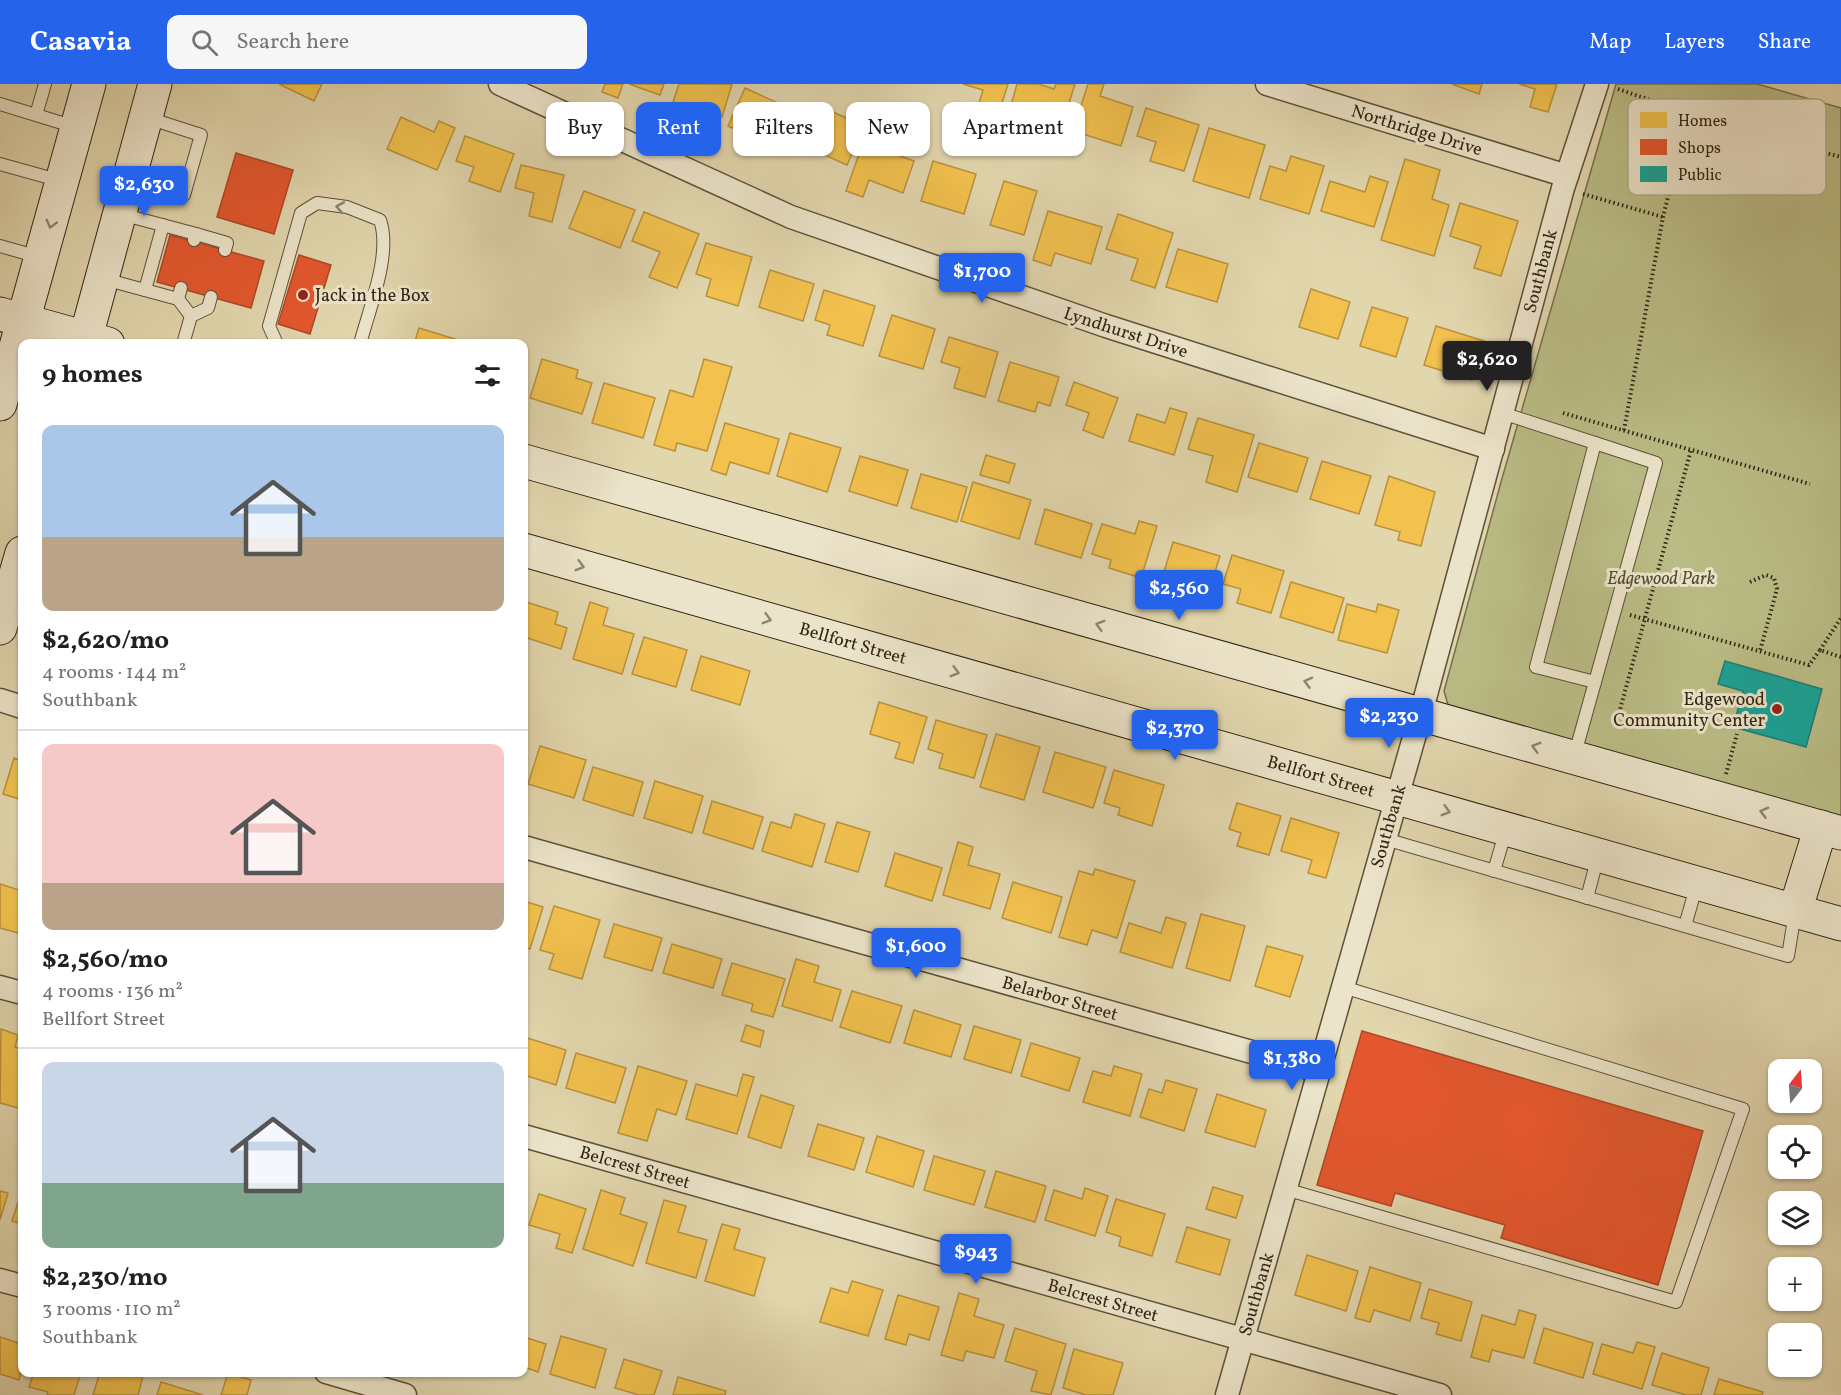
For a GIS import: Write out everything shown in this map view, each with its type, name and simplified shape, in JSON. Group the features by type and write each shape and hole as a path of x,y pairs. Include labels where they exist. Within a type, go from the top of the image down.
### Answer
{"main road":[{"path":"18,409 0,404 12,317 42,258 89,84"},
{"path":"93,339 101,278 155,84"},
{"path":"12,317 86,339"},
{"path":"528,462 1157,641 1421,713 1718,800 1831,830 1796,911"},
{"name":"Bellfort Street","path":"528,551 1841,924"},
{"path":"0,628 18,567"}],"street":[{"name":"Lyndhurst Drive","path":"500,84 791,217 1106,326 1493,449"},
{"name":"Northridge Drive","path":"1267,84 1565,182"},
{"name":"Southbank","path":"1227,1395 1421,713 1565,182 1606,86"},
{"path":"0,700 18,705"},
{"name":"Belarbor Street","path":"528,848 1319,1071"},
{"path":"0,987 18,992"},
{"name":"Belcrest Street","path":"528,1137 1440,1395"},
{"path":"0,1280 18,1285"},
{"path":"343,1377 405,1395"}],"lane":[{"path":"36,115 45,84"},
{"path":"0,104 77,127"},
{"path":"129,178 184,195 201,135 146,118"},
{"path":"0,164 62,182"},
{"path":"275,339 269,326 302,213 317,203 347,207 380,220 386,235 361,339"},
{"path":"119,213 163,225 195,238 227,243 225,250"},
{"path":"144,290 163,225"},
{"path":"0,246 42,258"},
{"path":"101,278 144,290 179,294 191,316 184,339"},
{"path":"191,316 208,308 211,297"},
{"path":"1502,413 1656,463 1613,610 1574,758"},
{"path":"1594,682 1536,667 1595,443"},
{"path":"1494,871 1507,828"},
{"path":"1384,839 1788,956 1796,911"},
{"path":"1587,898 1598,854"},
{"path":"1684,926 1697,883"},
{"path":"1286,1189 1676,1302 1743,1109 1343,987"}],"path":[{"path":"1606,86 1645,99"},
{"path":"1826,153 1841,157"},
{"path":"1565,182 1663,217"},
{"path":"1624,430 1668,195"},
{"path":"1560,412 1810,484"},
{"path":"1619,713 1691,450"},
{"path":"1750,582 1766,575 1774,578 1777,589 1760,651"},
{"path":"1613,610 1809,665 1841,618"},
{"path":"1820,650 1841,657"},
{"path":"1718,800 1737,734"}],"green space":[{"name":"Edgewood Park","path":"1616,84 1757,84 1810,99 1628,99 1628,195 1826,195 1826,104 1841,108 1841,817 1448,705 1444,691 1501,482"}],"building: Homes":[{"path":"279,84 322,84 314,101"},
{"path":"605,84 623,84 618,98 602,92"},
{"path":"629,84 664,84 660,95"},
{"path":"679,84 732,84 722,117 721,102 673,102"},
{"path":"963,84 1008,84 1002,102 979,102 983,90"},
{"path":"1017,84 1039,84 1054,89 1056,84 1075,84 1069,102 1012,102"},
{"path":"1088,84 1104,84 1100,96 1133,107 1121,146 1085,135 1085,102 1082,102"},
{"path":"1452,84 1482,84 1479,94"},
{"path":"1519,84 1557,84 1548,112 1530,107 1535,89"},
{"path":"745,88 776,102 739,102"},
{"path":"1146,108 1199,125 1184,171 1150,161 1156,142 1137,136"},
{"path":"834,112 846,118 846,156 851,156 847,165 827,156 834,156"},
{"path":"733,115 733,128 728,126"},
{"path":"401,117 434,132 439,121 455,128 437,170 387,149"},
{"path":"1209,128 1265,145 1249,198 1193,181"},
{"path":"465,136 514,154 500,192 469,181 474,167 456,161"},
{"path":"858,156 900,156 914,161 903,193 869,180 863,197 846,191"},
{"path":"1291,156 1324,166 1309,214 1260,199 1270,166 1286,171"},
{"path":"1405,159 1440,170 1432,199 1449,205 1434,256 1381,240"},
{"path":"933,161 976,174 964,214 921,201"},
{"path":"521,165 564,175 552,222 529,216 534,193 515,188"},
{"path":"1370,176 1388,182 1374,227 1321,211 1330,181 1365,192"},
{"path":"1004,181 1037,191 1024,235 990,225"},
{"path":"584,191 635,210 620,248 569,228"},
{"path":"1460,203 1518,221 1501,276 1474,268 1481,246 1450,236"},
{"path":"1048,211 1102,227 1091,264 1055,253 1051,266 1033,260"},
{"path":"644,212 699,234 677,288 649,277 660,252 632,241"},
{"path":"1118,214 1173,233 1155,288 1131,280 1138,259 1106,249"},
{"path":"706,243 752,257 738,306 706,296 711,279 696,274"},
{"path":"1178,249 1228,264 1217,302 1166,287"},
{"path":"770,270 814,284 803,321 759,307"},
{"path":"1311,289 1350,302 1338,339 1299,327"},
{"path":"824,290 875,306 863,346 827,335 830,325 815,320"},
{"path":"1372,307 1408,318 1396,357 1360,346"},
{"path":"892,315 935,329 923,369 879,356"},
{"path":"1436,326 1484,341 1472,380 1424,365"},
{"path":"419,328 455,339 416,339"},
{"path":"949,337 998,352 985,397 954,388 960,368 941,362"},
{"path":"542,359 578,370 576,378 592,383 582,414 530,398"},
{"path":"704,359 732,367 707,451 677,443 675,451 654,445 670,390 693,397"},
{"path":"1010,362 1059,377 1050,406 1038,402 1035,412 998,401"},
{"path":"1074,382 1118,398 1103,438 1083,430 1089,413 1066,405"},
{"path":"604,383 655,398 643,438 592,423"},
{"path":"1170,408 1187,413 1174,455 1129,441 1137,414 1165,423"},
{"path":"1198,418 1254,435 1237,492 1206,482 1213,456 1188,449"},
{"path":"725,423 779,439 769,474 730,462 726,475 711,470"},
{"path":"790,433 841,448 827,492 777,476"},
{"path":"1259,443 1308,458 1297,492 1248,477"},
{"path":"986,455 1015,464 1009,483 980,475"},
{"path":"860,456 908,470 897,506 849,491"},
{"path":"1322,461 1371,476 1359,514 1310,499"},
{"path":"921,474 967,487 957,522 911,508"},
{"path":"1389,476 1435,492 1421,546 1398,540 1400,532 1375,525"},
{"path":"973,482 1031,500 1019,539 961,521"},
{"path":"1045,509 1092,524 1081,558 1035,544"},
{"path":"1139,521 1157,526 1141,578 1109,568 1111,560 1092,554 1102,524 1135,534"},
{"path":"1173,542 1220,556 1207,597 1161,582"},
{"path":"1232,555 1284,571 1271,613 1237,603 1241,589 1223,584"},
{"path":"1291,582 1344,598 1333,633 1280,617"},
{"path":"590,602 608,608 603,625 634,634 622,674 573,659"},
{"path":"528,603 558,612 555,624 567,628 561,649 528,638"},
{"path":"1347,604 1376,612 1378,604 1399,610 1387,653 1338,640"},
{"path":"644,637 687,650 676,687 632,674"},
{"path":"701,656 750,671 740,705 691,690"},
{"path":"879,702 927,717 913,763 895,758 900,743 870,734"},
{"path":"936,720 987,735 974,778 939,768 943,754 928,749"},
{"path":"996,734 1040,747 1024,800 980,787"},
{"path":"540,746 586,760 574,798 528,784"},
{"path":"1055,752 1106,767 1093,808 1043,792"},
{"path":"14,758 18,760 18,799 3,794"},
{"path":"593,767 643,782 633,816 583,800"},
{"path":"1114,770 1164,785 1152,826 1118,815 1120,808 1104,803"},
{"path":"655,781 703,796 692,833 644,818"},
{"path":"712,801 763,817 753,849 703,833"},
{"path":"1237,803 1281,816 1269,855 1237,846 1241,833 1229,829"},
{"path":"795,814 825,824 812,867 762,851 771,822 791,828"},
{"path":"1291,818 1339,833 1326,878 1308,873 1312,860 1281,851"},
{"path":"837,822 870,832 858,872 825,862"},
{"path":"958,842 973,847 968,865 1000,874 990,909 943,895"},
{"path":"895,853 942,868 932,901 885,886"},
{"path":"1095,869 1135,881 1117,938 1092,930 1087,945 1059,937 1079,871 1093,875"},
{"path":"1013,882 1062,897 1051,933 1002,918"},
{"path":"0,884 18,890 18,933 0,928"},
{"path":"528,902 543,907 530,949 528,948"},
{"path":"554,906 600,920 582,979 549,969 554,954 540,950"},
{"path":"1201,914 1245,926 1230,981 1186,968"},
{"path":"1166,917 1186,923 1172,968 1120,952 1129,923 1161,933"},
{"path":"614,924 662,938 652,971 604,957"},
{"path":"672,944 722,959 713,988 663,973"},
{"path":"1267,946 1303,956 1290,997 1255,986"},
{"path":"796,959 819,966 814,982 841,990 832,1021 782,1006"},
{"path":"732,963 785,979 773,1017 751,1011 753,1004 722,995"},
{"path":"852,991 902,1006 890,1043 840,1027"},
{"path":"914,1010 961,1025 951,1057 904,1043"},
{"path":"746,1025 764,1031 760,1047 741,1041"},
{"path":"974,1026 1021,1040 1011,1073 964,1059"},
{"path":"1,1029 18,1035 15,1047 18,1048 18,1108 0,1103"},
{"path":"528,1038 566,1050 556,1085 528,1076"},
{"path":"1031,1043 1080,1058 1069,1091 1021,1076"},
{"path":"576,1053 626,1068 615,1103 566,1088"},
{"path":"638,1066 687,1081 676,1115 657,1109 647,1141 618,1133"},
{"path":"1114,1066 1142,1074 1130,1116 1083,1102 1093,1071 1111,1076"},
{"path":"743,1074 754,1077 737,1134 686,1119 696,1084 737,1096"},
{"path":"1166,1080 1197,1089 1184,1131 1140,1117 1149,1089 1162,1093"},
{"path":"1217,1094 1266,1110 1255,1147 1205,1132"},
{"path":"761,1095 794,1106 781,1148 748,1137"},
{"path":"818,1124 864,1138 854,1170 808,1156"},
{"path":"877,1136 924,1151 913,1187 866,1172"},
{"path":"934,1156 985,1171 974,1205 924,1190"},
{"path":"996,1171 1046,1186 1035,1222 985,1207"},
{"path":"1213,1187 1243,1196 1236,1218 1206,1209"},
{"path":"1085,1188 1108,1196 1095,1236 1045,1220 1054,1190 1082,1199"},
{"path":"601,1190 625,1198 620,1214 647,1223 633,1266 583,1249"},
{"path":"0,1191 8,1193 0,1220"},
{"path":"539,1194 586,1209 572,1253 556,1248 560,1234 529,1225"},
{"path":"1116,1199 1165,1214 1152,1256 1119,1246 1121,1237 1106,1232"},
{"path":"664,1200 686,1206 678,1232 707,1240 696,1278 646,1263"},
{"path":"18,1202 18,1223 12,1221"},
{"path":"722,1224 740,1229 734,1249 765,1258 754,1296 705,1281"},
{"path":"1187,1227 1230,1240 1220,1275 1176,1262"},
{"path":"1307,1255 1358,1271 1346,1311 1295,1295"},
{"path":"1370,1267 1421,1283 1410,1321 1374,1310 1370,1322 1355,1318"},
{"path":"852,1281 883,1290 868,1336 820,1322 831,1288 848,1293"},
{"path":"1429,1289 1472,1302 1461,1341 1436,1334 1439,1323 1421,1318"},
{"path":"959,1293 979,1299 974,1316 1004,1325 994,1358 966,1351 963,1361 941,1355"},
{"path":"898,1295 939,1307 929,1340 909,1334 906,1345 885,1339"},
{"path":"1519,1310 1536,1315 1524,1358 1492,1350 1489,1362 1471,1357 1482,1315 1515,1325"},
{"path":"1015,1328 1066,1344 1051,1395 1031,1391 1037,1371 1005,1361"},
{"path":"1544,1328 1593,1343 1583,1378 1534,1363"},
{"path":"561,1336 606,1349 595,1388 550,1374"},
{"path":"0,1337 18,1343 20,1377 19,1380 0,1374"},
{"path":"528,1338 546,1344 538,1372 528,1368"},
{"path":"1637,1342 1655,1347 1642,1389 1593,1374 1602,1344 1633,1353"},
{"path":"1074,1349 1123,1363 1113,1395 1086,1395 1063,1388"},
{"path":"1662,1353 1709,1368 1701,1395 1686,1395 1652,1385"},
{"path":"624,1359 662,1371 654,1395 639,1395 615,1388"},
{"path":"32,1377 79,1377 74,1395 47,1395 48,1392 29,1387"},
{"path":"98,1377 143,1377 138,1395 93,1395"},
{"path":"227,1377 251,1380 247,1395 221,1395"},
{"path":"678,1377 726,1391 725,1395 673,1395"},
{"path":"1719,1379 1763,1392 1762,1395 1714,1395"},
{"path":"161,1382 203,1395 157,1395"}],"building: Shops":[{"path":"236,153 293,170 274,234 217,217"},
{"path":"170,235 264,261 251,308 157,282"},
{"path":"299,255 331,265 310,334 278,324"},
{"path":"1362,1031 1703,1131 1658,1285 1501,1238 1505,1225 1395,1193 1391,1206 1317,1185"}],"building: Public":[{"name":"Edgewood Community Center","path":"1725,661 1822,689 1806,747 1733,727 1743,691 1718,684"}],"place":[{"name":"Jack in the Box","path":"303,295"},
{"name":"Edgewood Community Center","path":"1777,709"}]}
